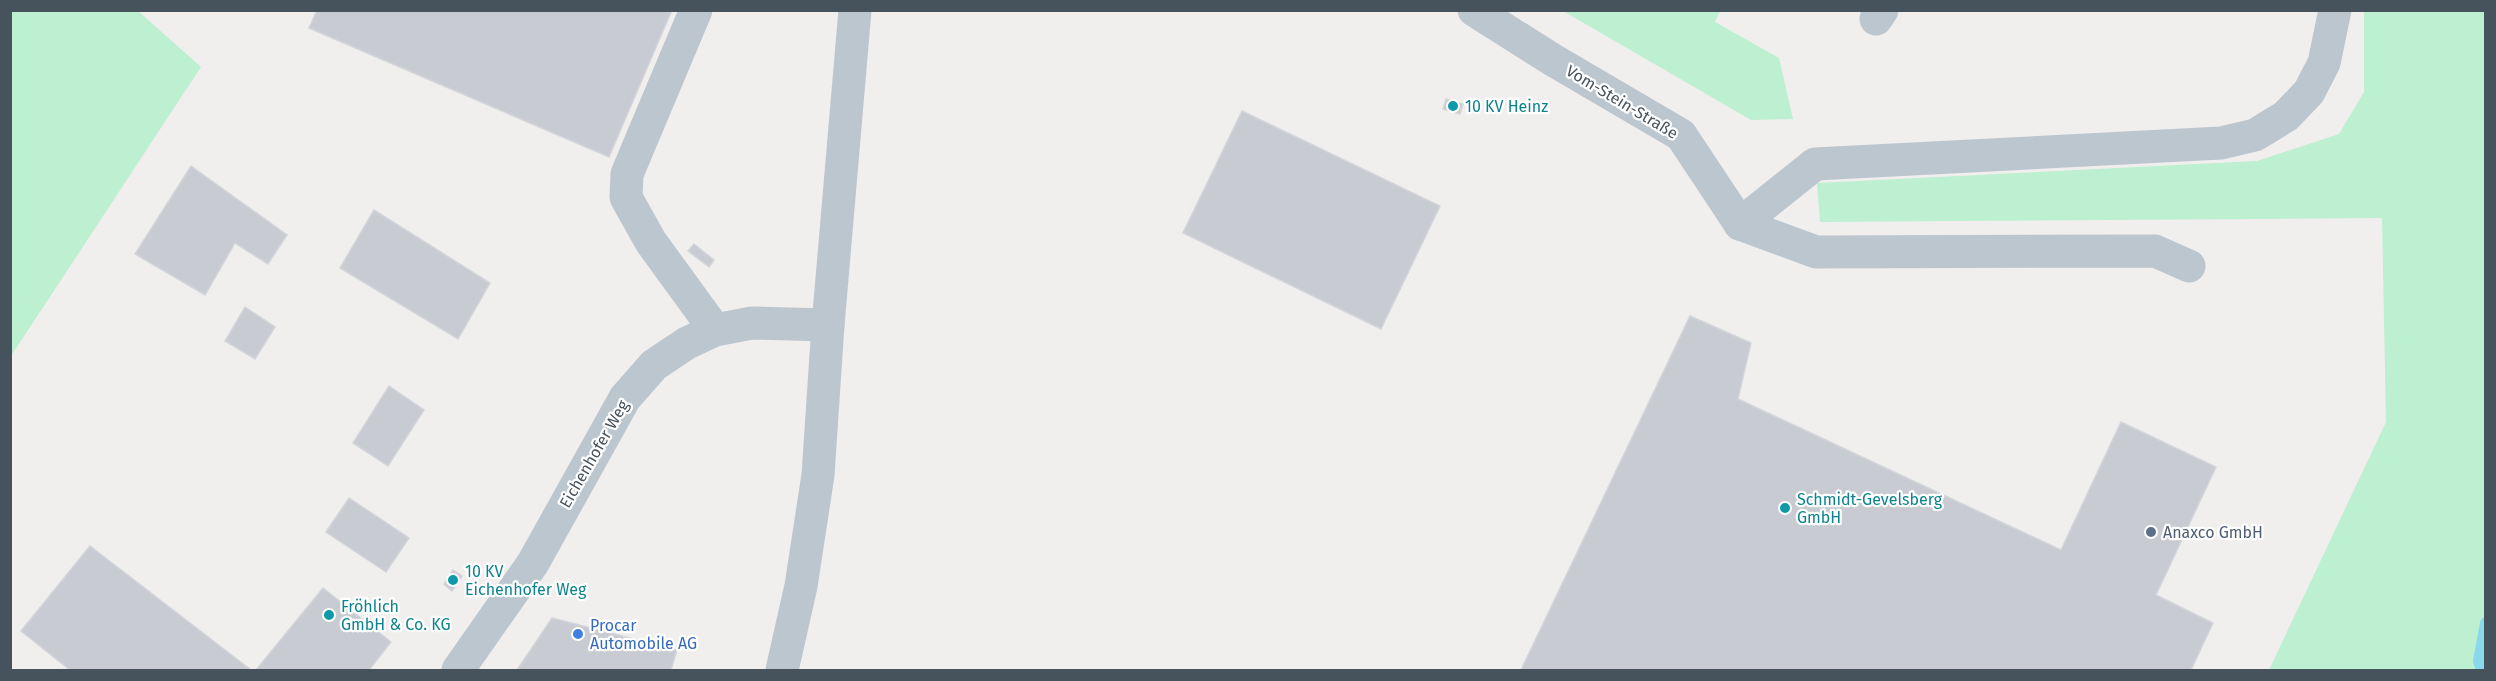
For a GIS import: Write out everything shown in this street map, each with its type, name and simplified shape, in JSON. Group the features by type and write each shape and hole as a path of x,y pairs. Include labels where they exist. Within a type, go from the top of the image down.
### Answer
{"street":[{"path":"696,10 627,174 626,197 651,242 715,330"},
{"path":"782,670 801,586 818,475 828,326 855,10"},
{"name":"Vom-Stein-Straße","path":"1474,10 1553,60 1681,135 1740,224"},
{"path":"1740,224 1815,164 2221,143 2255,135 2286,116 2309,92 2324,63 2335,10"},
{"path":"1740,224 1816,252 2155,251 2189,266"},
{"name":"Eichenhofer Weg","path":"458,670 533,563 625,398 654,365 687,343 715,330 752,323 828,326"}],"green space":[{"path":"11,10 138,11 201,67 11,356"},
{"path":"1563,11 1720,11 1715,22 1779,58 1793,119 1751,120"},
{"path":"2364,11 2485,11 2485,670 2269,670 2386,422 2382,218 1820,222 1817,183 2257,161 2339,134 2364,92"}],"building":[{"path":"317,10 672,10 609,157 309,28"},
{"name":"10 KV Heinz","path":"1446,99 1463,104 1460,114 1443,109"},
{"path":"1242,111 1440,206 1381,329 1183,233"},
{"path":"191,166 287,235 268,264 235,243 205,295 135,254"},
{"path":"374,210 490,283 458,339 340,268"},
{"path":"694,244 714,260 709,267 688,251"},
{"path":"245,307 275,327 255,359 225,341"},
{"name":"Schmidt-Gevelsberg GmbH","path":"1690,316 1751,343 1738,399 2061,550 2121,422 2216,467 2156,595 2213,623 2191,670 1521,670"},
{"path":"389,386 424,410 388,466 353,443"},
{"path":"349,498 409,538 386,572 326,532"},
{"path":"90,546 251,670 70,670 21,631"},
{"name":"10 KV Eichenhofer Weg","path":"453,570 462,576 452,591 444,584"},
{"name":"Fröhlich GmbH & Co. KG","path":"323,588 391,642 369,670 256,670"},
{"name":"Procar Automobile AG","path":"552,618 677,650 671,670 517,670"}],"waterway":[{"path":"2482,670 2479,661 2486,623"}],"place":[{"name":"10 KV Heinz","path":"1453,106"},
{"name":"Schmidt-Gevelsberg GmbH","path":"1785,508"},
{"name":"Anaxco GmbH","path":"2151,532"},
{"name":"10 KV Eichenhofer Weg","path":"453,580"},
{"name":"Fröhlich GmbH & Co. KG","path":"329,615"},
{"name":"Procar Automobile AG","path":"578,634"}]}
